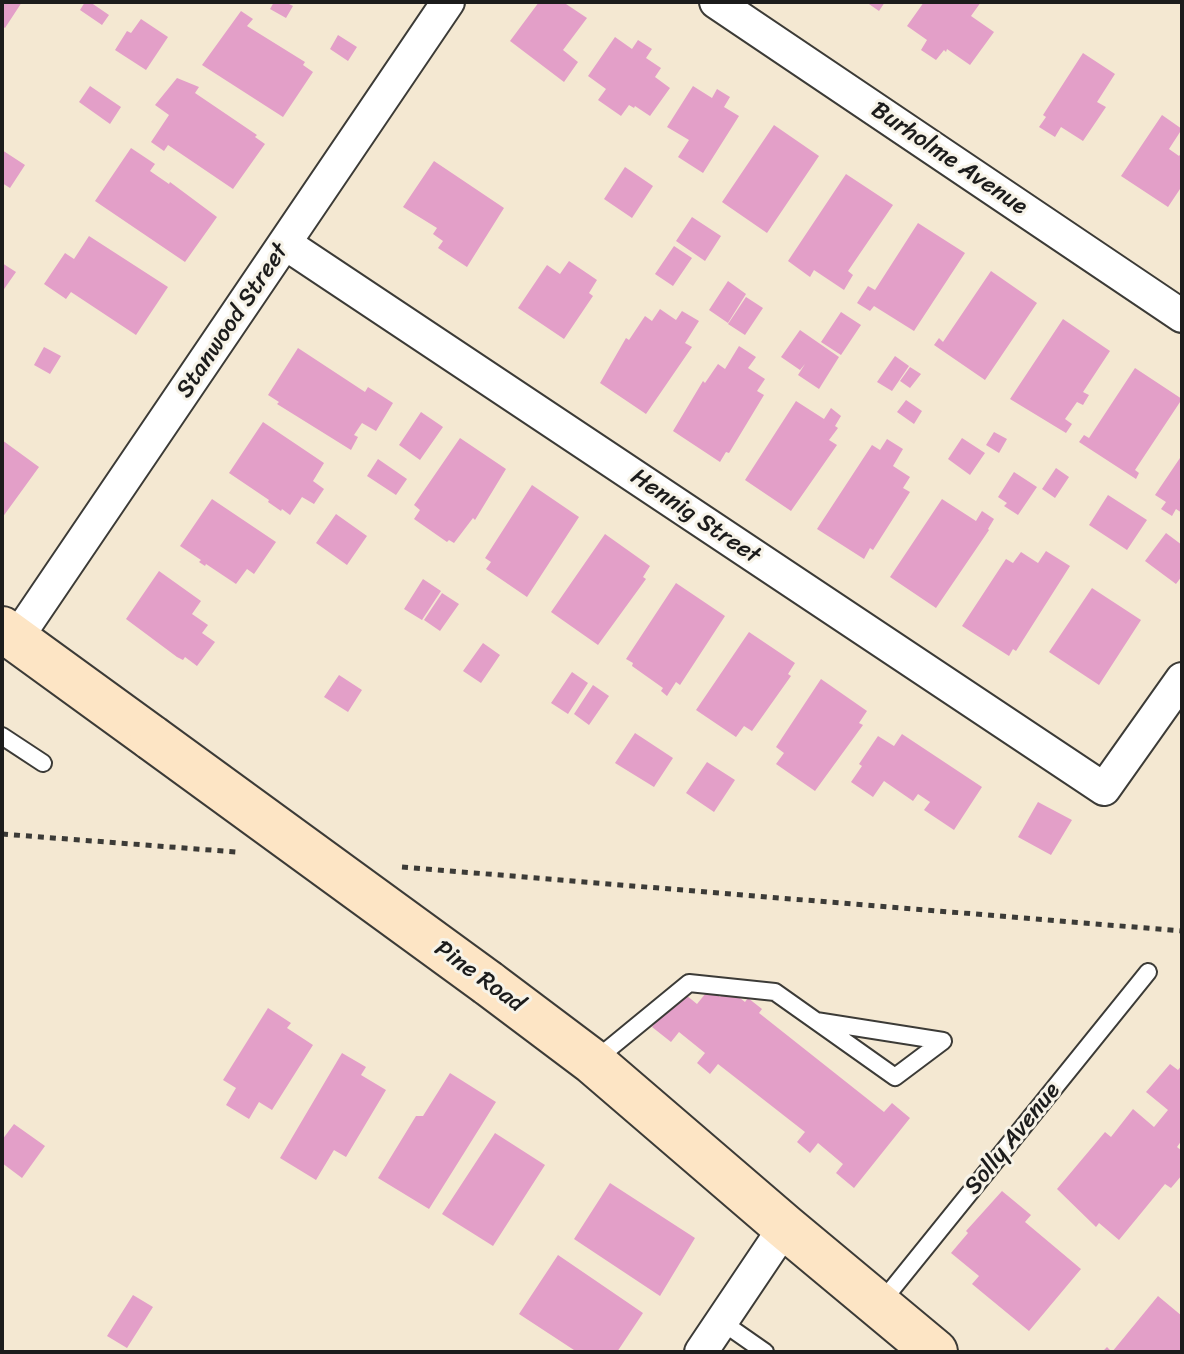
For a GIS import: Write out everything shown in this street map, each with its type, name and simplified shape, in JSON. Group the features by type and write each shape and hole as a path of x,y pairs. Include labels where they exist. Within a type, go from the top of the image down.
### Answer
{"street":[{"name":"Stanwood Street","path":"9,634 286,244 448,2"},
{"name":"Burholme Avenue","path":"716,2 1182,316"},
{"name":"Hennig Street","path":"286,244 1104,789 1182,679"},
{"name":"Pine Road","path":"9,634 593,1062 935,1352"},
{"path":"701,1352 785,1227"}],"lane":[{"path":"2,736 43,763"},
{"name":"Solly Avenue","path":"879,1305 1148,972"},
{"path":"593,1062 689,983 775,992 895,1077 943,1041 816,1021"},
{"path":"722,1322 765,1352"}],"path":[{"path":"2,834 251,853"},
{"path":"391,866 1182,931"}],"building":[{"path":"2,2 22,2 5,28 2,26"},
{"path":"85,2 109,15 102,25 80,10"},
{"path":"274,2 293,6 286,18 270,9"},
{"path":"539,2 563,2 587,18 563,50 578,62 564,82 510,41"},
{"path":"866,2 885,2 879,11"},
{"path":"924,2 981,2 971,16 994,32 970,65 947,49 936,60 921,50 927,40 907,26"},
{"path":"241,11 253,19 247,26 305,62 303,65 313,72 283,117 202,65"},
{"path":"141,19 168,37 146,70 115,50 127,31 131,33"},
{"path":"338,35 357,47 348,61 330,49"},
{"path":"615,37 632,49 638,40 652,49 646,58 661,68 655,77 670,88 650,116 629,105 621,116 598,100 606,89 588,76"},
{"path":"1083,53 1115,74 1097,102 1106,107 1083,141 1061,127 1055,137 1039,127 1046,117 1043,115"},
{"path":"177,78 199,87 195,93 257,135 255,137 265,144 233,189 168,145 164,151 151,142 169,115 155,105"},
{"path":"90,86 121,107 110,124 79,102"},
{"path":"693,86 712,98 717,89 730,97 724,107 739,116 703,173 678,157 689,140 667,127"},
{"path":"1162,115 1182,129 1169,149 1179,156 1182,152 1182,186 1168,207 1121,176"},
{"path":"774,125 819,156 767,233 722,202"},
{"path":"131,148 155,164 150,171 217,217 185,262 95,201"},
{"path":"2,150 25,165 10,188 2,183"},
{"path":"434,161 504,208 467,267 438,248 443,241 433,234 437,228 403,207"},
{"path":"625,167 653,186 632,218 604,199"},
{"path":"846,174 893,205 848,271 853,275 844,290 814,270 810,277 788,261"},
{"path":"692,217 721,236 705,261 676,241"},
{"path":"918,223 965,253 914,331 874,306 870,311 857,303 868,286 875,290"},
{"path":"89,236 168,287 136,335 71,292 66,299 44,284 65,253 74,259"},
{"path":"674,246 692,258 673,286 655,274"},
{"path":"569,261 597,280 589,293 593,296 564,339 518,308 547,265 560,274"},
{"path":"2,263 16,272 2,292"},
{"path":"991,271 1037,303 985,380 934,345 939,338 943,342"},
{"path":"728,281 746,294 728,323 709,310"},
{"path":"746,297 763,308 745,335 728,324"},
{"path":"660,309 676,320 682,311 699,321 685,343 692,347 646,414 600,383 626,338 629,340 645,316 652,321"},
{"path":"841,312 861,325 841,355 821,342"},
{"path":"1063,319 1110,351 1083,392 1089,395 1083,405 1077,402 1065,419 1072,424 1066,433 1010,399"},
{"path":"800,330 839,357 819,389 798,375 805,364 800,370 781,357"},
{"path":"739,346 756,357 748,368 765,379 757,391 764,395 729,453 726,452 720,462 673,431 703,381 705,383 718,364 725,369"},
{"path":"44,347 61,356 50,374 34,365"},
{"path":"298,348 365,392 368,387 393,403 376,431 362,423 354,435 358,437 351,450 277,404 279,402 268,395"},
{"path":"895,356 909,366 892,391 877,382"},
{"path":"910,367 921,374 910,388 900,381"},
{"path":"1135,368 1182,399 1135,470 1139,473 1136,479 1079,442 1084,435 1089,438"},
{"path":"906,400 922,411 914,424 897,412"},
{"path":"796,401 824,419 831,408 841,416 835,426 838,428 829,440 837,445 791,511 745,480"},
{"path":"421,412 443,427 420,460 399,445"},
{"path":"263,422 324,463 313,481 324,489 314,504 302,497 290,515 229,473"},
{"path":"994,432 1007,439 999,453 986,445"},
{"path":"460,438 506,469 475,520 473,518 454,543 447,542 414,519 420,510 414,505"},
{"path":"962,438 985,453 970,475 948,459"},
{"path":"887,439 903,449 893,466 910,477 903,488 910,492 864,559 817,529 872,445 880,450"},
{"path":"2,440 39,467 2,518"},
{"path":"1182,455 1182,513 1176,509 1172,516 1161,509 1166,502 1155,495"},
{"path":"378,459 407,479 396,495 367,476"},
{"path":"1056,468 1069,477 1055,498 1042,489"},
{"path":"1014,472 1037,487 1018,515 1004,506 1007,503 998,497"},
{"path":"532,485 579,517 527,597 486,569 491,562 485,558"},
{"path":"1108,495 1147,520 1127,550 1089,525"},
{"path":"212,499 276,542 254,574 247,569 236,584 199,562 201,560 180,546"},
{"path":"942,499 976,521 982,511 994,519 936,608 890,577"},
{"path":"336,514 367,536 347,565 316,543"},
{"path":"1166,533 1182,545 1182,576 1176,584 1145,561"},
{"path":"605,534 650,566 643,577 646,579 598,645 551,612"},
{"path":"1046,551 1070,566 1016,651 1013,649 1009,656 962,626 1006,559 1013,563 1021,552 1038,563"},
{"path":"159,571 201,601 192,614 208,625 202,633 215,642 197,666 185,657 183,660 177,657 126,619"},
{"path":"423,579 441,591 422,620 404,609"},
{"path":"676,583 725,616 680,685 676,682 667,696 661,691 663,688 626,659"},
{"path":"1092,588 1141,620 1099,685 1049,652"},
{"path":"442,593 459,604 440,631 424,620"},
{"path":"749,632 795,663 788,674 791,676 752,731 744,726 736,737 696,710"},
{"path":"483,643 500,655 481,683 463,671"},
{"path":"572,672 588,683 568,714 551,703"},
{"path":"339,675 362,690 348,712 324,697"},
{"path":"821,679 867,711 859,723 863,725 815,791 776,764 784,753 776,747"},
{"path":"593,685 609,696 589,725 574,714"},
{"path":"635,733 673,758 654,787 615,763"},
{"path":"902,734 982,787 954,830 924,810 930,802 918,794 913,801 884,781 873,797 851,782 878,736 894,746"},
{"path":"707,762 735,780 714,812 686,793"},
{"path":"1038,802 1072,820 1051,855 1018,837"},
{"path":"710,988 720,997 727,988 745,1002 748,998 762,1009 759,1013 884,1112 892,1103 910,1118 854,1188 836,1173 843,1164 818,1143 810,1153 797,1142 805,1132 718,1064 710,1074 697,1063 705,1053 679,1032 671,1042 652,1027 681,991 697,1004"},
{"path":"268,1008 291,1023 287,1028 313,1045 272,1110 259,1102 249,1119 226,1105 236,1088 223,1080"},
{"path":"342,1053 366,1067 361,1075 386,1090 346,1157 334,1150 316,1180 280,1158"},
{"path":"1170,1064 1178,1070 1182,1065 1182,1140 1177,1147 1182,1151 1182,1175 1171,1188 1165,1184 1119,1240 1099,1223 1096,1227 1057,1189 1105,1132 1111,1137 1133,1109 1154,1127 1168,1110 1146,1092"},
{"path":"450,1073 496,1102 429,1209 378,1178 416,1116 423,1116"},
{"path":"14,1124 45,1146 22,1178 2,1163 2,1140"},
{"path":"495,1133 545,1165 493,1246 442,1214"},
{"path":"610,1183 695,1238 660,1296 574,1239"},
{"path":"1002,1191 1031,1215 1025,1222 1081,1269 1029,1331 972,1284 979,1276 951,1253"},
{"path":"558,1255 643,1313 617,1352 577,1352 519,1314"},
{"path":"133,1295 153,1307 127,1348 107,1336"},
{"path":"1158,1296 1182,1316 1182,1352 1112,1352"}]}
